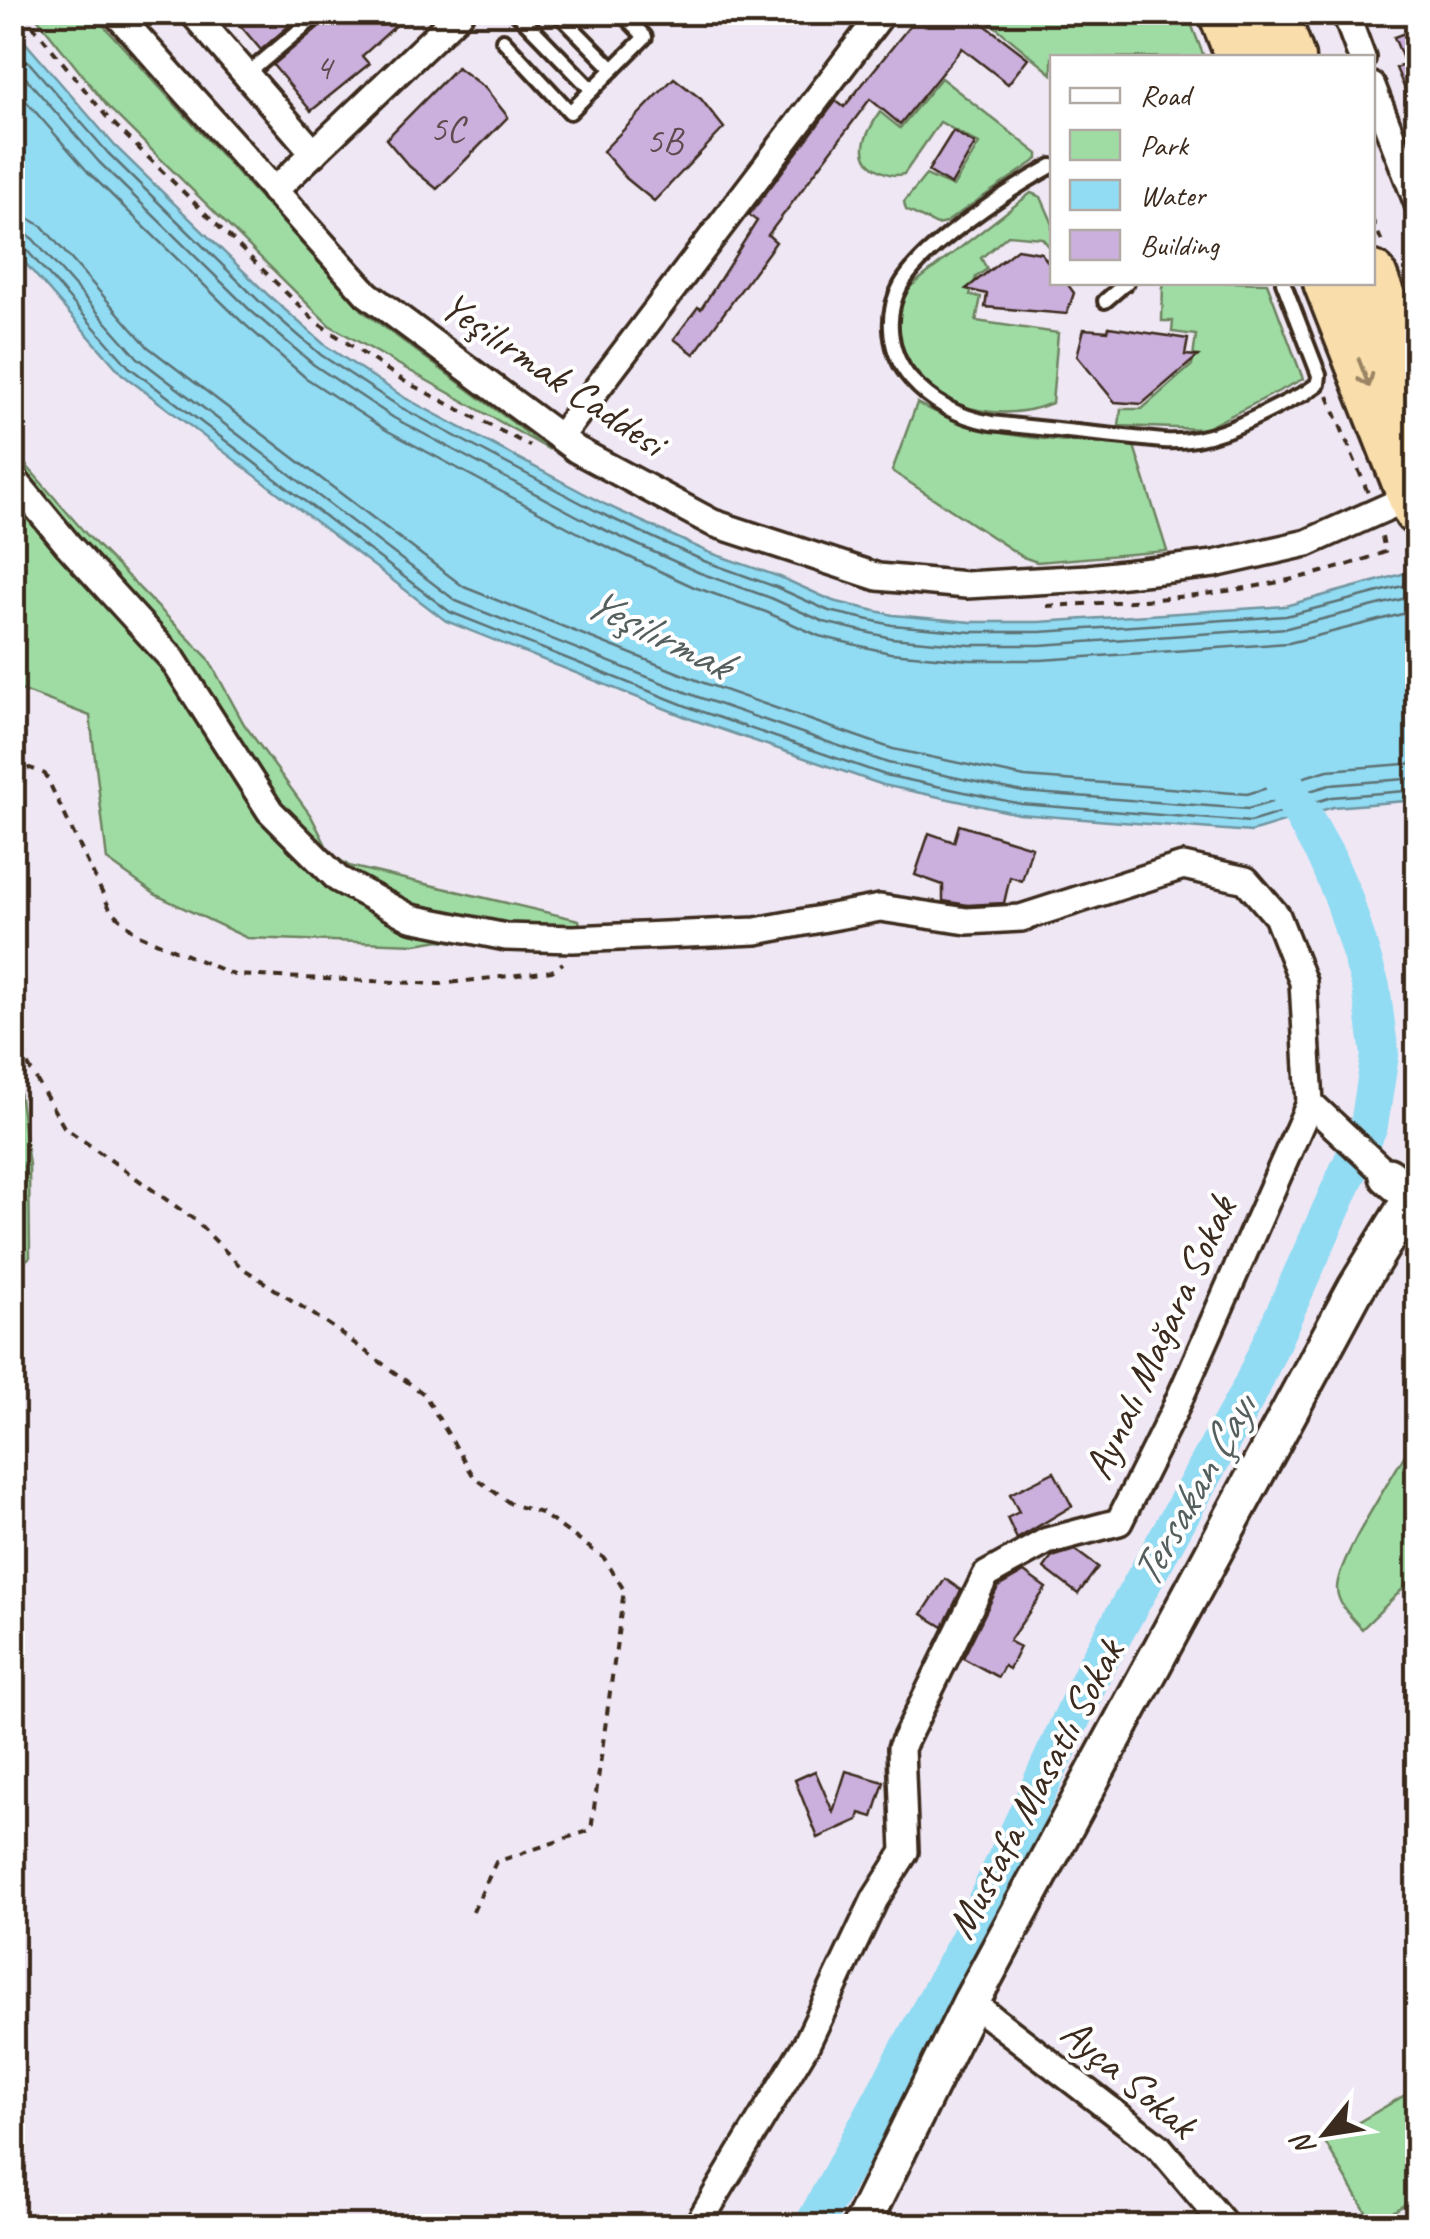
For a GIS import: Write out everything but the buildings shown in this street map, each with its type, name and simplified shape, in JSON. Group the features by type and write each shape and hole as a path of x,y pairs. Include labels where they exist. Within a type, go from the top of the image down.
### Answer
{"highway":[{"path":"1223,12 1240,55"},
{"path":"1272,12 1289,55"},
{"path":"1375,284 1418,394"},
{"path":"1329,285 1402,506"}],"street":[{"name":"Yeşilırmak Caddesi","path":"116,12 367,294 550,444 577,450 713,523 878,576 966,584 1088,578 1214,564 1307,542 1402,506"},
{"path":"192,12 314,153"},
{"path":"274,191 460,12"},
{"path":"550,444 883,12"},
{"path":"1345,12 1361,55"},
{"path":"1375,94 1416,197"},
{"path":"12,477 172,660 270,810 338,879 411,918 506,937 600,938 756,930 880,908 967,921 1021,918 1182,866 1246,880 1277,916 1303,982 1310,1103 1406,1192"},
{"name":"Aynalı Mağara Sokak","path":"697,2226 806,2044 875,1899 905,1852 902,1748 986,1575 1047,1541 1120,1522 1174,1411 1310,1103"},
{"name":"Mustafa Masatlı Sokak","path":"862,2226 971,2002 1406,1192"},
{"name":"Ayça Sokak","path":"971,2002 1160,2148 1226,2226"}],"lane":[{"path":"245,76 321,12"},
{"path":"516,12 592,90"},
{"path":"557,12 613,69"},
{"path":"503,40 570,112 645,37 620,12"},
{"path":"1050,167 935,249 908,274 899,289 891,320 895,355 933,400 971,419 991,423 1181,442 1212,436 1318,384 1319,376 1284,285"},
{"path":"1105,301 1124,285"}],"path":[{"path":"22,12 106,116 316,322 404,381 550,444"},
{"path":"1034,606 1148,601 1249,590 1334,570 1386,552 1402,506 1319,376"},
{"path":"12,773 30,768 45,774 110,909 137,934 234,975 440,984 552,971 600,938"},
{"path":"12,922 26,1062 64,1128 195,1220 241,1267 424,1394 474,1477 511,1504 541,1514 604,1558 624,1590 591,1830 496,1862 471,1916"}],"green space":[{"path":"33,13 92,13 364,312 550,450 329,325 107,106"},
{"path":"979,13 1187,13 1203,55 1050,55 1050,72"},
{"path":"941,78 1038,154 1038,159 937,225 906,210 904,202 926,175 953,187 979,144 940,122 904,174 897,175 871,164 864,143 880,112 900,128"},
{"path":"1031,193 1041,197 1050,217 1050,248 1042,238 1008,235 981,258 987,269 976,277 970,295 981,297 976,321 1058,333 1052,403 1030,410 982,411 959,405 921,380 908,361 899,330 900,305 911,286"},
{"path":"1163,285 1268,285 1303,379 1204,429 1119,426 1121,409 1142,409 1192,365 1196,335 1172,332 1173,321 1162,321"},
{"path":"917,403 996,432 1134,446 1167,551 1037,562 1023,557 892,471"},
{"path":"12,449 86,534 208,658 244,724 311,816 330,853 349,866 579,920 584,948 507,949 440,940 416,944 247,938 156,895 107,860 90,716 13,687"},
{"path":"12,1039 29,1165 30,1257 13,1271"},
{"path":"1417,1434 1417,1575 1362,1629 1340,1600 1339,1575"},
{"path":"1417,2088 1417,2197 1373,2224 1325,2142"}],"water":[{"name":"Yeşilırmak","path":"12,27 115,146 326,346 405,398 604,504 708,552 780,577 833,601 893,615 971,622 1039,622 1285,606 1417,570 1417,800 1333,807 1251,832 1019,814 883,785 691,719 446,621 122,374 13,249"}],"waterway":[{"name":"Tersakan Çayı","path":"813,2226 967,1943 1097,1664 1250,1390 1369,1125 1380,1055 1371,987 1344,899 1326,857 1280,775"}]}
